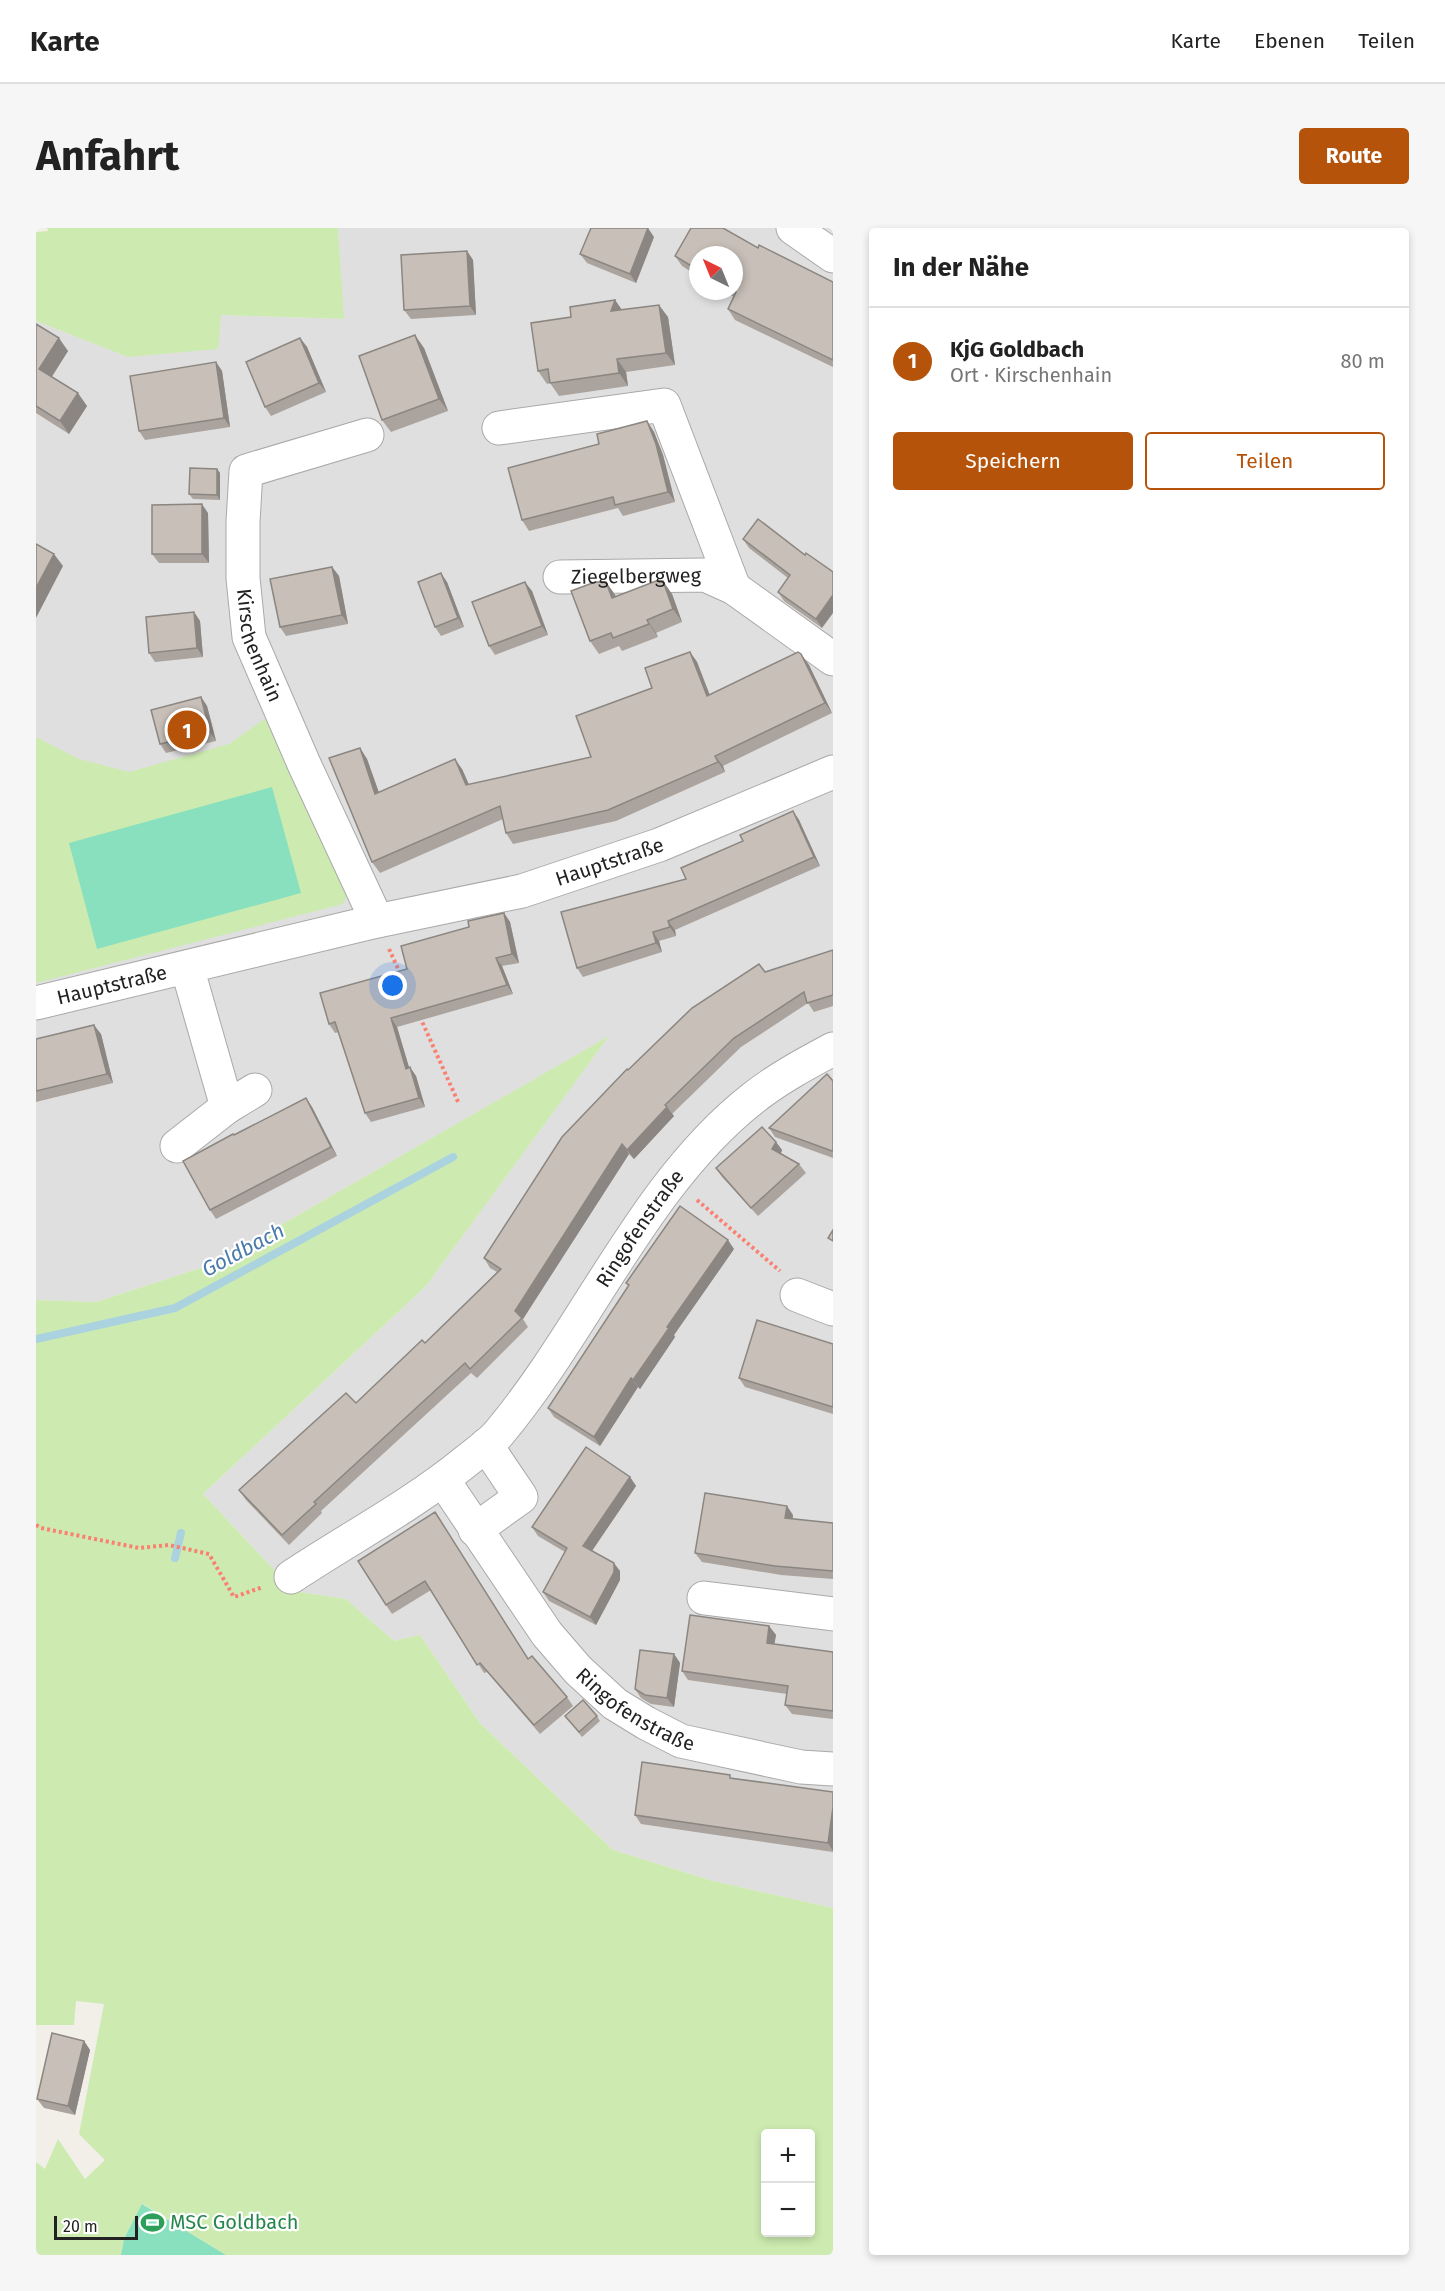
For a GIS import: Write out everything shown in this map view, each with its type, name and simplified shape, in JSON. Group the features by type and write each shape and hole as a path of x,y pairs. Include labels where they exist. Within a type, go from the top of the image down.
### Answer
{"street":[{"path":"793,228 833,256"},
{"path":"499,428 664,405 734,588"},
{"name":"Kirschenhain","path":"367,435 246,471 243,578 249,637 308,774 377,921"},
{"name":"Ziegelbergweg","path":"560,577 705,574 734,588 833,658"},
{"name":"Hauptstraße","path":"36,1003 377,921 522,891 660,845 833,772"},
{"name":"Hauptstraße","path":"187,967 227,1107"},
{"name":"Ringofenstraße","path":"291,1576 443,1480 498,1435 559,1353 660,1196 717,1130 752,1099 790,1071 833,1050"},
{"path":"177,1146 227,1107 255,1090"},
{"path":"797,1294 833,1309"},
{"path":"476,1530 521,1497 486,1445"},
{"name":"Ringofenstraße","path":"443,1480 547,1634 578,1670 615,1704 681,1741 801,1767 833,1769"},
{"path":"704,1598 833,1614"}],"path":[{"path":"377,921 406,986"},
{"path":"416,1007 459,1104"},
{"path":"674,1180 785,1276 797,1294"},
{"path":"36,1525 40,1528 139,1548 169,1545 209,1554 234,1597 291,1576"}],"shaded area":[{"path":"338,228 833,228 833,1908 713,1881 613,1850 480,1723 420,1635 394,1641 346,1599 294,1591 203,1494 426,1286 608,1037 213,1264 96,1302 36,1300 36,321 129,357 221,315 343,319"}],"green space":[{"path":"47,228 338,228 344,319 221,315 218,349 128,357 36,321 36,232 48,231"},
{"path":"269,716 348,894 343,904 36,983 36,737 79,759 129,772 229,744"},
{"path":"272,787 301,893 97,949 69,843"},
{"path":"609,1036 426,1286 203,1494 294,1591 346,1599 394,1641 420,1635 480,1723 613,1850 713,1881 833,1908 833,2255 226,2255 143,2204 124,2239 121,2255 36,2255 36,2162 45,2169 58,2139 85,2179 105,2160 79,2134 104,2004 76,2001 74,2025 36,2025 36,1300 96,1302 213,1264"},
{"name":"MSC Goldbach","path":"142,2204 226,2255 121,2255 124,2239"}],"building":[{"path":"591,228 648,228 630,274 580,254"},
{"path":"691,228 723,228 758,248 759,245 833,282 833,360 728,309 732,300 743,300 743,246 689,246 689,265 675,256"},
{"path":"467,251 470,306 404,310 401,255"},
{"path":"615,300 611,311 659,305 666,353 617,359 619,373 550,383 548,369 538,371 531,323 571,317 570,307"},
{"path":"36,324 59,338 39,369 78,393 60,421 36,406"},
{"path":"415,335 439,399 382,420 359,356"},
{"path":"300,338 319,383 265,407 246,362"},
{"path":"216,362 224,418 139,431 130,376"},
{"path":"647,421 656,444 668,492 615,505 613,497 522,520 508,468 599,444 597,434"},
{"path":"190,468 217,469 217,495 189,494"},
{"path":"202,504 202,554 152,554 152,505"},
{"path":"758,519 805,555 806,553 833,572 833,595 816,619 778,592 790,575 743,539"},
{"path":"36,544 54,554 36,588"},
{"path":"332,567 342,615 280,627 270,579"},
{"path":"441,573 458,618 435,627 418,582"},
{"path":"656,581 663,581 673,609 647,620 649,624 613,638 611,633 590,641 571,591 595,582 606,582 612,598"},
{"path":"525,582 542,626 489,646 472,602"},
{"path":"194,612 197,648 149,653 146,617"},
{"path":"690,652 707,696 798,652 825,703 715,756 718,762 608,810 506,833 500,806 372,862 329,758 360,748 375,794 455,759 466,785 591,757 576,716 652,688 645,668"},
{"path":"201,697 210,732 160,744 151,710"},
{"path":"793,811 814,857 668,921 670,927 653,932 656,943 577,968 561,912 686,879 681,868 743,841 740,835"},
{"path":"504,913 512,954 496,958 507,985 391,1018 406,1069 410,1067 419,1098 365,1113 335,1022 329,1024 320,993 407,969 401,946 469,927 468,921"},
{"path":"833,950 833,995 807,1003 804,992 734,1038 665,1105 667,1107 627,1150 622,1144 515,1311 522,1318 470,1369 465,1363 314,1502 316,1504 282,1535 239,1490 346,1393 356,1403 422,1340 425,1343 501,1269 484,1258 562,1137 627,1069 692,1008 759,964 765,972"},
{"path":"94,1025 107,1074 36,1091 36,1039"},
{"path":"827,1074 833,1081 833,1151 769,1128"},
{"path":"306,1098 331,1147 210,1210 183,1161"},
{"path":"762,1127 776,1142 772,1149 799,1164 751,1208 716,1168"},
{"path":"680,1206 728,1240 633,1380 631,1378 594,1437 548,1408 629,1285 626,1283"},
{"path":"833,1230 833,1241 828,1238"},
{"path":"757,1320 833,1344 833,1407 739,1378"},
{"path":"586,1447 630,1477 583,1546 614,1563 614,1572 590,1617 543,1592 567,1548 532,1527"},
{"path":"705,1493 787,1506 785,1518 833,1523 833,1571 775,1566 695,1553"},
{"path":"435,1512 528,1659 532,1656 567,1697 534,1725 480,1663 477,1665 425,1581 386,1605 358,1561"},
{"path":"690,1615 769,1626 767,1643 833,1652 833,1711 785,1705 788,1686 682,1671"},
{"path":"640,1650 674,1654 667,1698 645,1695 635,1689"},
{"path":"583,1700 597,1716 579,1732 565,1716"},
{"path":"642,1762 730,1775 730,1778 833,1792 828,1843 635,1815"},
{"path":"52,2033 84,2041 68,2106 37,2099"}],"waterway":[{"name":"Goldbach","path":"36,1339 175,1308 453,1157"},
{"path":"175,1558 181,1533"}],"place":[{"name":"KjG Goldbach","path":"187,730"},
{"name":"MSC Goldbach","path":"152,2222"}]}
